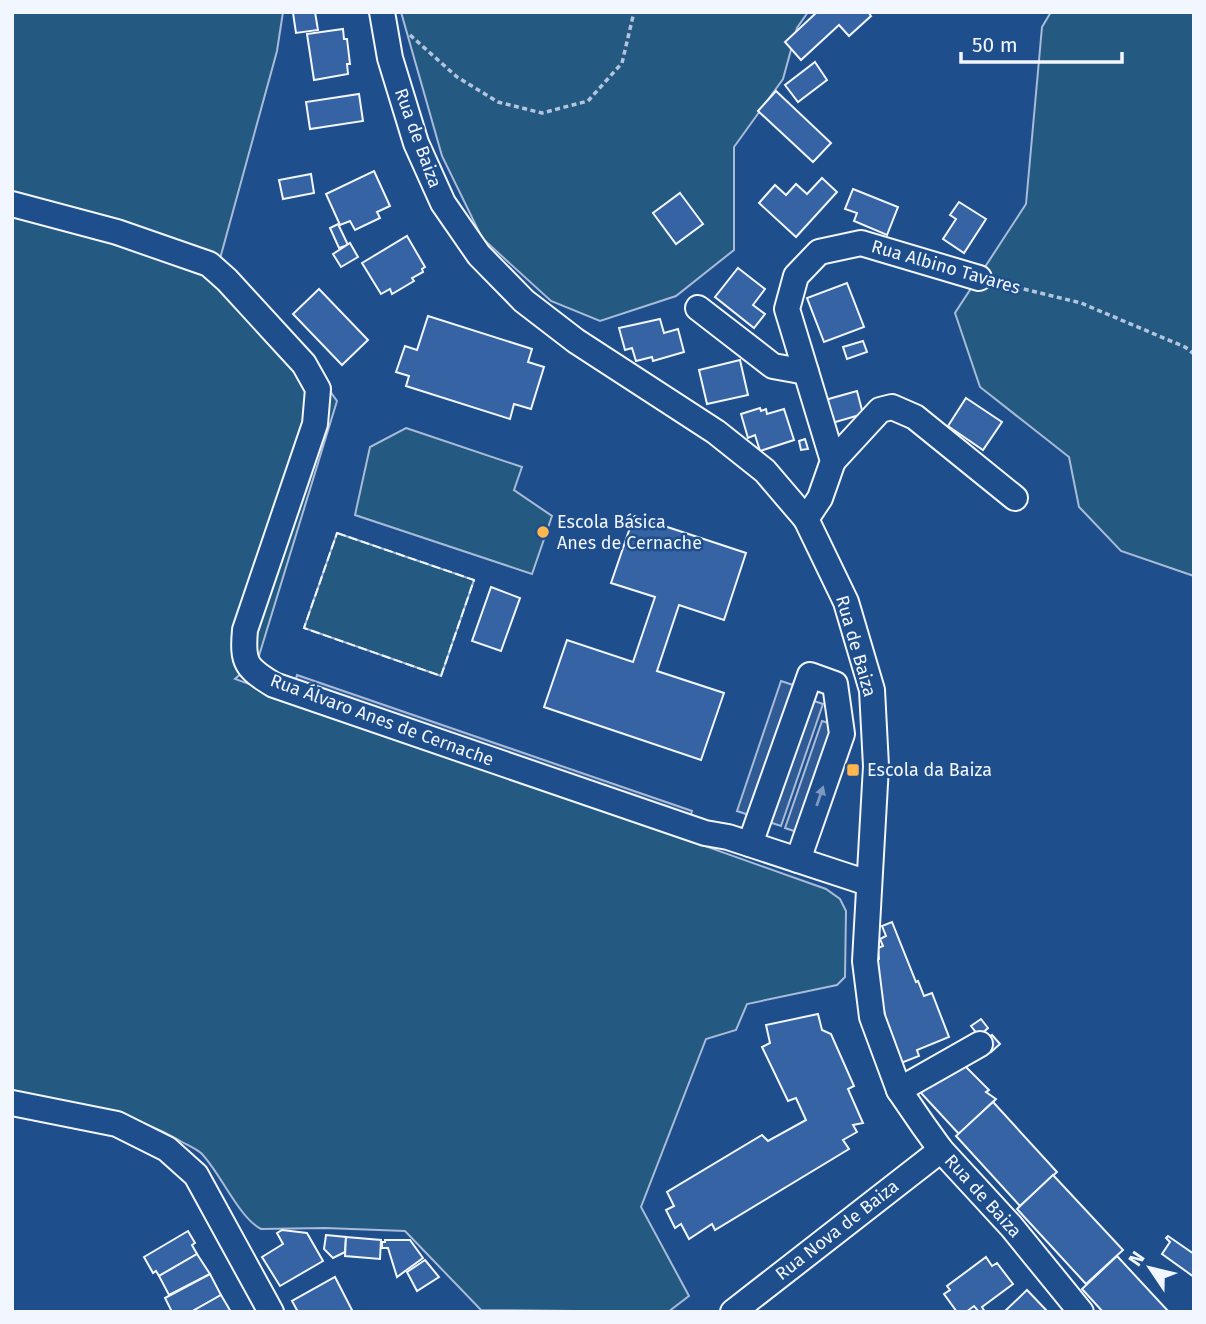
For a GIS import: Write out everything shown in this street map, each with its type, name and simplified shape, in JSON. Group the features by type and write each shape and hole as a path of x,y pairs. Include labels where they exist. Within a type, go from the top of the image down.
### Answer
{"street":[{"name":"Rua de Baiza","path":"382,12 390,58 416,143 443,203 479,255 524,301 566,333 716,432 765,471 806,519 846,602 872,690 876,766 865,961 872,1017 899,1090 941,1150 1011,1226 1076,1310"},
{"name":"Rua Álvaro Anes de Cernache","path":"12,204 117,232 209,264 304,364 318,389 315,424 245,631 243,653 253,672 274,685 692,828 869,883"},
{"name":"Rua Albino Tavares","path":"833,461 787,309 796,276 819,252 861,243 979,278"},
{"path":"698,309 773,366 806,372"},
{"path":"806,519 820,498 833,461 880,410 892,407 915,417 1015,498"},
{"path":"750,844 810,675 835,684 842,734 797,860"},
{"path":"899,1090 980,1044"},
{"path":"12,1103 117,1124 167,1149 196,1175 271,1312"},
{"name":"Rua Nova de Baiza","path":"733,1312 941,1150"}],"path":[{"path":"405,31 457,77 498,102 542,113 588,101 622,62 634,12"},
{"name":"Rua Albino Tavares","path":"979,278 1081,303 1185,347 1194,354"}],"shaded area":[{"path":"12,12 283,12 277,51 218,266 324,383 337,401 258,659 235,679 826,889 840,899 846,911 845,977 837,985 747,1004 736,1030 706,1039 641,1207 689,1296 668,1312 481,1310 405,1231 261,1229 245,1215 208,1161 193,1148 158,1129 118,1114 12,1090"},
{"path":"401,12 808,12 797,28 783,79 734,147 734,250 676,296 600,321 551,301 482,238 442,156"},
{"path":"1051,12 1194,12 1194,576 1121,551 1079,507 1069,457 980,387 955,313 1026,204 1042,27"},
{"path":"406,428 522,467 514,490 552,516 532,574 355,515 370,447"},
{"path":"337,533 474,580 441,676 304,628"},
{"path":"297,675 692,811 690,818 295,682"},
{"path":"781,681 796,686 752,816 737,811"},
{"path":"808,699 823,704 781,826 766,821"},
{"path":"822,721 832,724 800,833 785,828"}],"building":[{"path":"315,12 318,30 296,33 293,13"},
{"path":"817,12 868,12 871,16 849,36 839,25 801,60 785,42"},
{"path":"343,29 350,64 347,64 348,74 314,80 307,34"},
{"path":"815,62 827,80 798,102 785,85"},
{"path":"776,91 831,143 813,162 758,111"},
{"path":"359,94 363,121 310,129 306,102"},
{"path":"374,171 390,206 377,212 380,218 355,230 350,221 340,225 326,194"},
{"path":"311,174 314,193 283,199 279,180"},
{"path":"822,178 837,192 796,237 759,203 775,185 786,195 796,184 807,194"},
{"path":"853,189 898,207 887,235 854,221 857,213 845,209"},
{"path":"680,193 703,224 676,244 653,213"},
{"path":"959,202 986,219 964,253 943,239 956,219 950,215"},
{"path":"338,224 348,245 339,248 330,228"},
{"path":"407,236 425,267 423,272 412,278 414,281 392,294 390,289 381,294 362,263"},
{"path":"350,243 358,257 341,267 333,254"},
{"path":"738,268 765,289 753,305 765,314 754,328 715,297"},
{"path":"847,283 864,327 824,342 807,298"},
{"path":"319,289 368,340 342,365 293,314"},
{"path":"428,316 532,349 528,362 544,367 531,409 514,404 510,419 406,386 409,376 396,372 405,346 417,350"},
{"path":"660,319 664,333 678,329 684,352 653,361 652,357 636,361 632,348 625,350 619,328"},
{"path":"863,341 867,352 847,359 843,347"},
{"path":"740,360 748,395 707,404 699,370"},
{"path":"857,391 863,414 832,423 825,400"},
{"path":"966,398 1002,422 983,450 948,426"},
{"path":"760,408 761,411 766,409 767,414 784,409 794,440 760,451 755,435 748,438 741,414"},
{"path":"805,439 808,449 801,450 799,441"},
{"path":"634,516 746,553 724,620 679,605 657,671 724,693 701,760 544,707 567,640 633,662 655,597 611,583"},
{"path":"491,587 520,598 501,651 472,641"},
{"path":"892,922 916,982 918,981 924,996 932,993 949,1037 917,1050 919,1056 901,1063 883,1016 885,1014 878,996 882,995 875,978 875,972 879,970 876,961 879,959 878,948 883,946 880,939 886,936 882,926"},
{"path":"818,1014 822,1030 831,1034 854,1086 848,1089 863,1123 853,1125 857,1132 843,1140 849,1149 715,1230 712,1224 689,1239 681,1224 675,1228 666,1210 674,1206 667,1192 762,1135 768,1141 806,1120 796,1098 788,1101 762,1047 770,1043 766,1025"},
{"path":"981,1019 988,1028 979,1036 971,1026"},
{"path":"992,1035 1000,1044 991,1052 983,1043"},
{"path":"959,1060 989,1090 986,1092 996,1099 959,1134 921,1093 930,1082 934,1085"},
{"path":"993,1102 1057,1172 1020,1206 956,1136"},
{"path":"1053,1175 1123,1250 1086,1284 1017,1209"},
{"path":"282,1230 307,1233 323,1261 280,1286 262,1257 283,1244 277,1233"},
{"path":"188,1231 195,1243 192,1245 197,1254 159,1276 156,1271 153,1273 144,1257"},
{"path":"326,1235 346,1237 345,1252 333,1258 324,1249"},
{"path":"1168,1236 1194,1254 1194,1277 1162,1254 1170,1242 1166,1238"},
{"path":"346,1237 381,1240 380,1259 345,1256"},
{"path":"410,1240 423,1258 397,1277 388,1248 382,1248 382,1242"},
{"path":"197,1254 210,1274 169,1295 159,1276"},
{"path":"1117,1256 1169,1312 1103,1312 1082,1289"},
{"path":"986,1257 992,1266 997,1263 1013,1284 982,1307 985,1312 979,1312 974,1306 966,1312 957,1312 944,1294 950,1290 947,1286"},
{"path":"425,1260 439,1277 417,1291 407,1272"},
{"path":"210,1274 221,1295 191,1312 172,1312 165,1298"},
{"path":"335,1277 353,1312 298,1312 292,1301"},
{"path":"1027,1290 1048,1312 1004,1312"},
{"path":"221,1295 231,1312 191,1312"}],"fence":[{"path":"337,533 474,580 441,676 304,628 337,533"}],"place":[{"name":"Escola Básica Anes de Cernache","path":"543,532"},
{"name":"Escola da Baiza","path":"853,770"}]}
